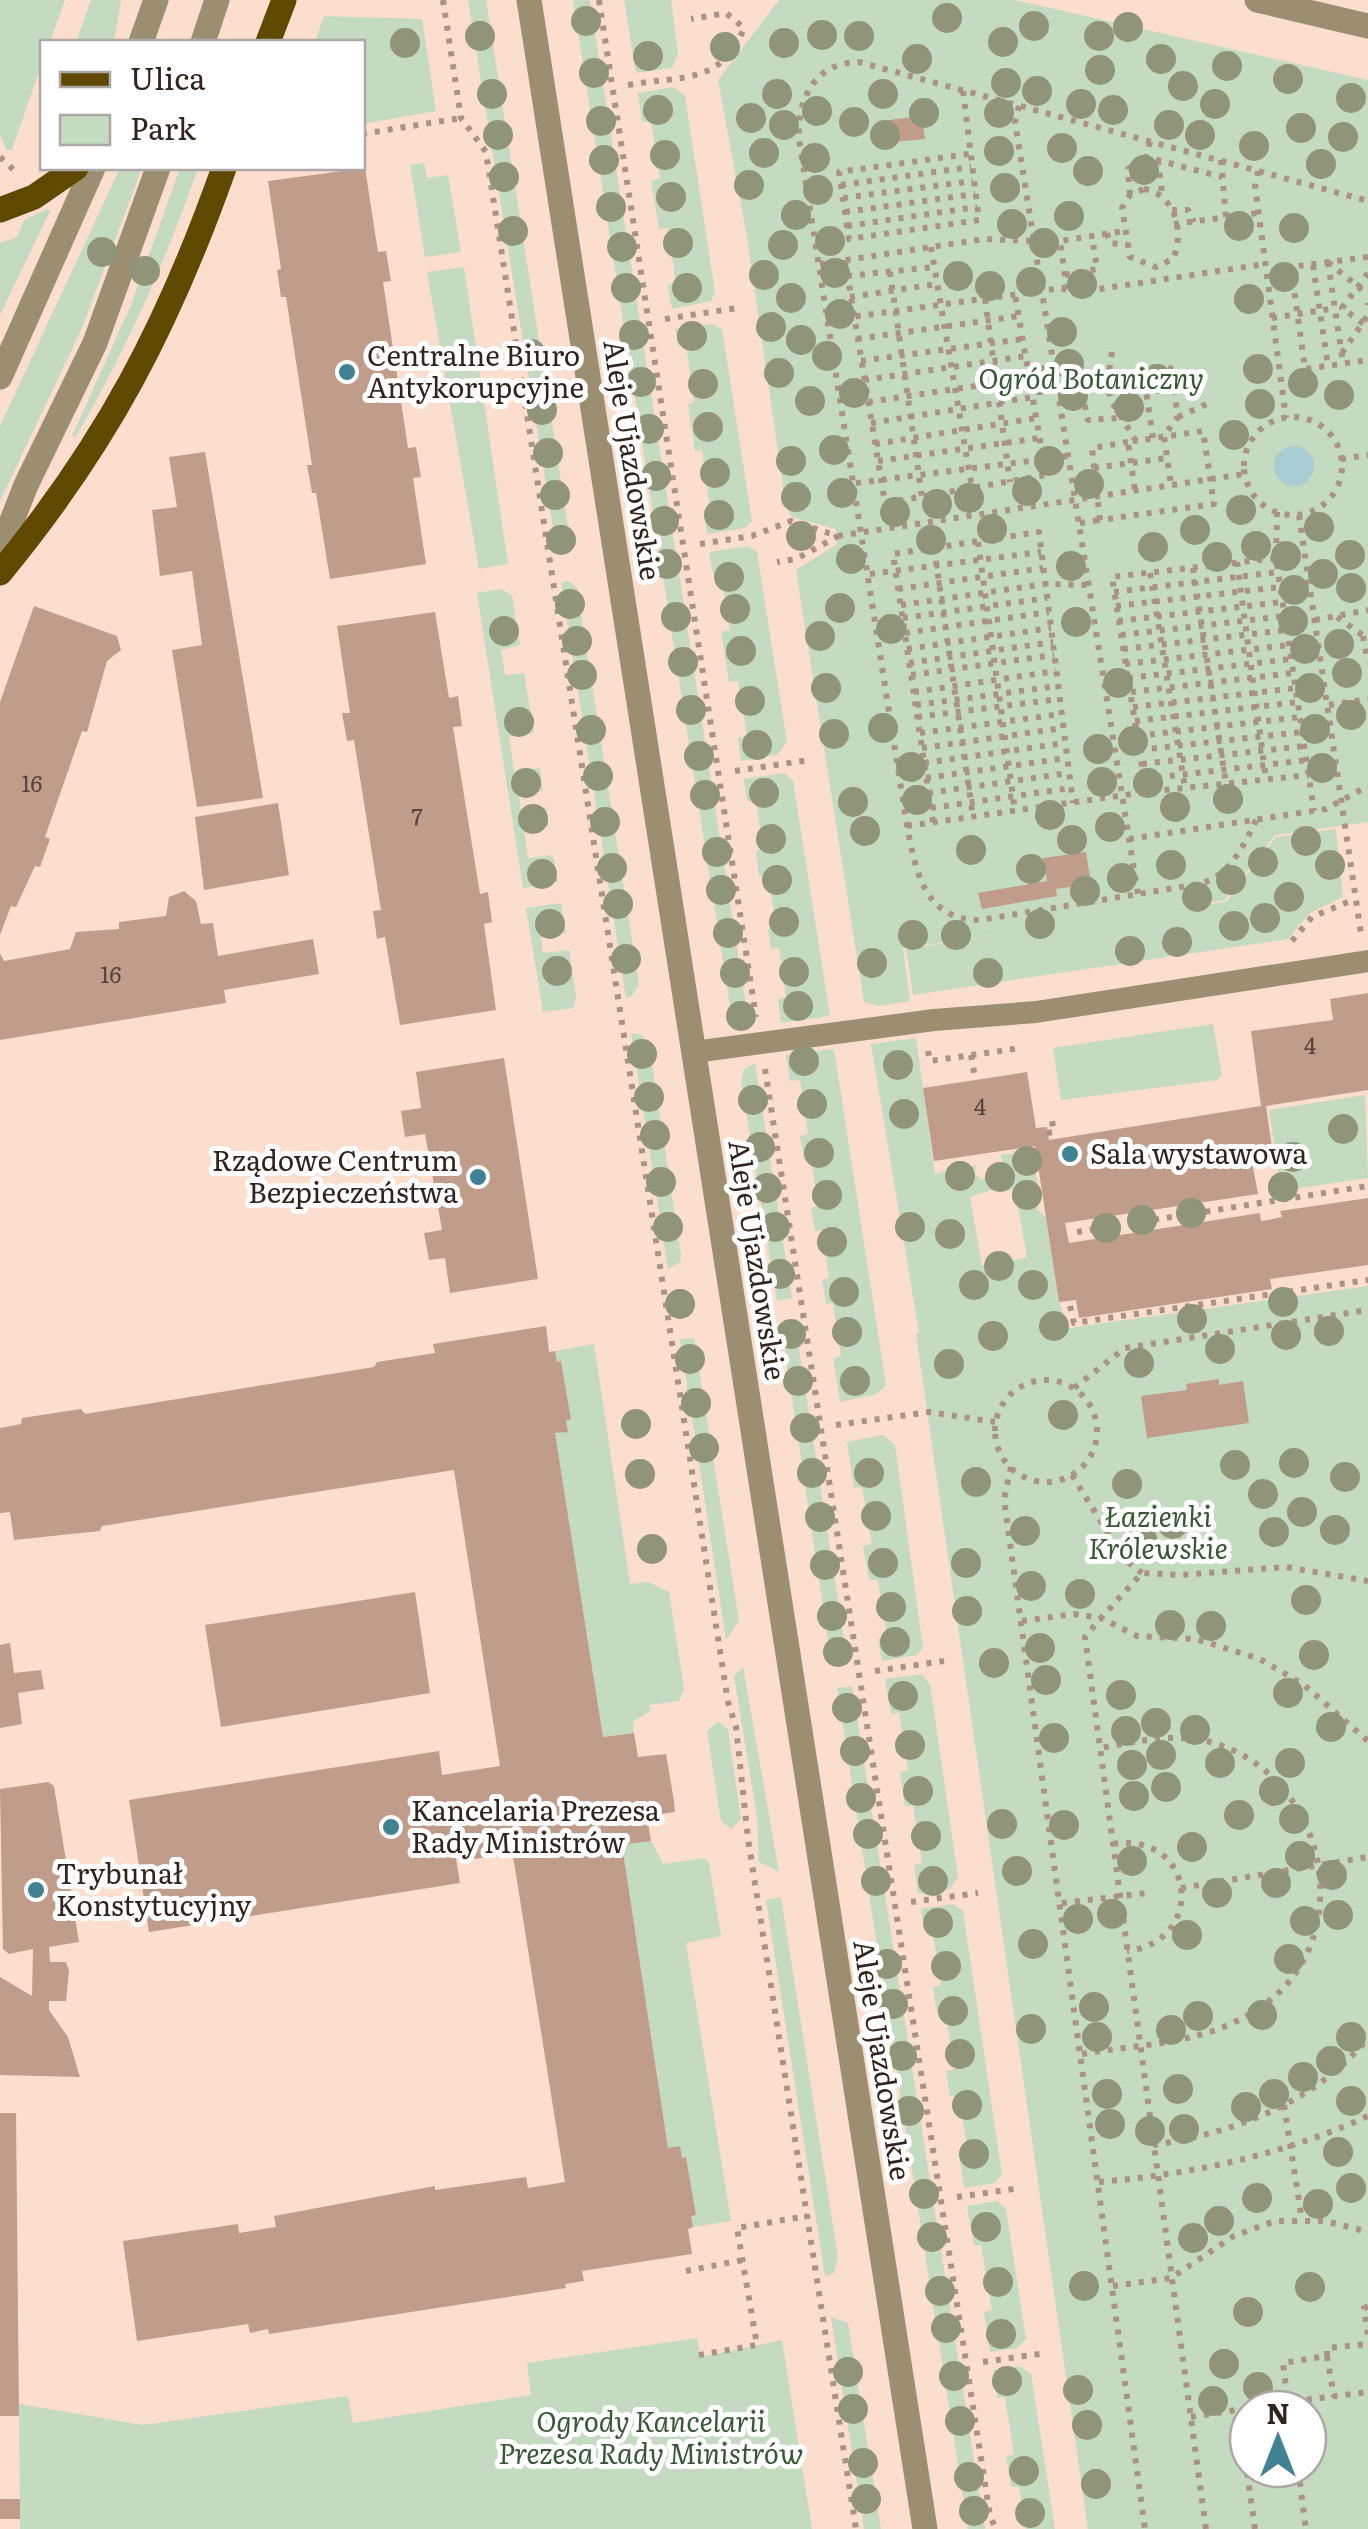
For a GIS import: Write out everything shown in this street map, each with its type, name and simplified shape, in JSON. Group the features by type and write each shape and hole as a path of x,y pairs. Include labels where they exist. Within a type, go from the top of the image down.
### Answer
{"main road":[{"path":"269,40 284,0"},
{"path":"0,210 34,198 73,170"},
{"path":"0,573 45,519 112,423 146,360 223,170"}],"street":[{"path":"141,40 156,0"},
{"path":"204,40 218,0"},
{"name":"Aleje Ujazdowskie","path":"530,0 925,2529"},
{"path":"1257,0 1368,26"},
{"path":"0,378 92,170"},
{"path":"0,551 26,486 95,343 157,170"}],"lane":[{"path":"694,1052 923,1021 1036,1012 1367,961"}],"path":[{"path":"443,0 461,118 486,152 728,1702 736,1727 748,1839 856,2529"},
{"path":"599,0 758,1027"},
{"path":"628,84 716,70 732,56 744,28 726,13 690,19"},
{"path":"1256,820 1215,880 962,920 940,909 923,889 908,826 799,139 801,109 813,82 831,68 858,62 1368,200"},
{"path":"963,91 979,220 849,239 839,172 969,154"},
{"path":"1018,106 1015,122 1138,895"},
{"path":"365,134 461,118"},
{"path":"1130,195 1128,170 1146,157 1150,141"},
{"path":"0,157 17,173"},
{"path":"1146,157 1222,176"},
{"path":"1158,160 1162,192 1172,210 1178,248 1173,259 1156,267 1130,257 1122,208 1130,195 1144,189 1162,192"},
{"path":"1221,160 1226,217"},
{"path":"841,185 971,167"},
{"path":"1258,171 1258,212 1286,418"},
{"path":"843,198 973,180"},
{"path":"845,212 975,194"},
{"path":"847,226 977,207"},
{"path":"1172,210 1188,210 1194,222"},
{"path":"1174,224 1258,212"},
{"path":"1068,290 1060,240 1125,231"},
{"path":"1107,234 1110,243 1128,244"},
{"path":"1065,274 1097,269 1092,236"},
{"path":"820,264 984,239 1034,241"},
{"path":"931,247 972,488"},
{"path":"1368,257 1291,267 1305,369 1368,360"},
{"path":"844,260 885,503 1046,475 1015,295"},
{"path":"1328,262 1358,287 1368,301"},
{"path":"1328,262 1338,308 1343,363"},
{"path":"830,320 1265,264"},
{"path":"1312,265 1328,366"},
{"path":"847,276 934,267"},
{"path":"1156,267 1158,280"},
{"path":"890,272 922,496"},
{"path":"1338,308 1368,273"},
{"path":"850,297 937,284"},
{"path":"985,299 1010,482"},
{"path":"665,319 737,308"},
{"path":"1272,318 1338,308 1366,322 1342,354"},
{"path":"857,338 1018,316"},
{"path":"861,361 1022,338"},
{"path":"1112,352 1110,399 1132,442 1135,491"},
{"path":"864,380 1026,356"},
{"path":"1120,418 1088,420 1080,382 1164,366 1174,370 1176,418"},
{"path":"1143,370 1152,438"},
{"path":"868,402 1030,378"},
{"path":"872,423 1032,397"},
{"path":"1171,486 1164,436 1176,418 1207,404"},
{"path":"875,444 1036,418"},
{"path":"1286,418 1316,423 1328,432 1342,459 1332,496 1299,515 1277,512 1256,498 1244,474 1253,437 1273,421 1286,418"},
{"path":"1080,523 1214,504 1203,431 1092,448 1100,520"},
{"path":"878,461 1040,438"},
{"path":"1342,459 1368,455"},
{"path":"856,484 1069,456"},
{"path":"1094,468 1167,458"},
{"path":"777,562 796,558 838,536 1244,474"},
{"path":"1277,512 1276,558 1314,811"},
{"path":"1299,515 1367,961"},
{"path":"700,544 752,536 791,521 838,536"},
{"path":"933,822 893,554 1039,532 1073,803"},
{"path":"978,542 1015,810"},
{"path":"934,548 973,817"},
{"path":"870,574 1042,552"},
{"path":"1146,792 1112,578 1276,558"},
{"path":"1237,562 1266,779"},
{"path":"898,588 1044,568"},
{"path":"1193,568 1226,784"},
{"path":"1114,592 1278,572"},
{"path":"1150,573 1186,788"},
{"path":"901,605 1046,584 1089,585"},
{"path":"1116,606 1280,587"},
{"path":"903,618 1047,598"},
{"path":"1118,620 1282,602"},
{"path":"1315,620 1368,610"},
{"path":"905,633 1049,612"},
{"path":"1121,635 1285,616"},
{"path":"1336,616 1366,636 1368,662"},
{"path":"907,649 1051,628"},
{"path":"1123,649 1287,630"},
{"path":"909,663 1053,642"},
{"path":"1125,664 1289,645"},
{"path":"911,676 1054,655"},
{"path":"1128,678 1291,659"},
{"path":"914,692 1056,671"},
{"path":"1130,692 1293,674"},
{"path":"916,705 1058,686"},
{"path":"1132,707 1296,688"},
{"path":"917,717 1060,699"},
{"path":"1328,706 1368,699"},
{"path":"1135,721 1298,702"},
{"path":"920,733 1062,714"},
{"path":"1137,736 1300,716"},
{"path":"922,748 1064,728"},
{"path":"1139,750 1302,732"},
{"path":"924,763 1065,743"},
{"path":"1142,764 1304,746"},
{"path":"926,778 1067,758"},
{"path":"735,771 809,760"},
{"path":"1144,778 1306,760"},
{"path":"928,793 1069,773"},
{"path":"908,826 1122,795 1308,775"},
{"path":"1129,839 1326,809 1368,785"},
{"path":"931,808 1071,788"},
{"path":"926,1035 930,1061 1029,1046"},
{"path":"971,1055 975,1078"},
{"path":"763,1059 990,2516 996,2529"},
{"path":"1048,1133 1054,1132 1052,1115"},
{"path":"1077,1232 1368,1186"},
{"path":"1070,1306 1074,1323 1368,1280"},
{"path":"1074,1388 1125,1348 1368,1310"},
{"path":"1051,1380 1074,1388 1089,1404 1097,1432 1092,1452 1072,1475 1040,1481 1010,1468 1000,1454 995,1422 1006,1400 1026,1384 1051,1380"},
{"path":"836,1425 929,1412 995,1422"},
{"path":"1010,1468 1004,1499 1145,2529"},
{"path":"1072,1475 1124,1559 1142,1573 1180,1575 1286,1567 1368,1582"},
{"path":"1142,1573 1085,1637 1206,2529"},
{"path":"1022,1621 1074,1614 1101,1618 1137,1636 1196,1638 1260,1659 1304,1685 1368,1741"},
{"path":"875,1671 944,1661"},
{"path":"1082,2054 1190,2040 1230,2024 1285,1985 1305,1956 1317,1923 1318,1865 1311,1833 1291,1796 1271,1774 1242,1754 1180,1737 1149,1738 1100,1748"},
{"path":"1113,1844 1136,1842 1158,1850 1174,1867 1180,1888 1182,1906 1170,1930 1148,1946 1127,1950"},
{"path":"1180,1888 1368,1857"},
{"path":"911,1902 978,1892"},
{"path":"1062,1903 1147,1893"},
{"path":"1153,2145 1202,2137 1284,2105 1328,2077 1368,2038"},
{"path":"1284,2105 1302,2220"},
{"path":"1099,2182 1157,2175 1293,2147 1368,2116"},
{"path":"957,2197 1022,2188"},
{"path":"699,2355 757,2345 738,2228 807,2216"},
{"path":"1113,2286 1171,2278 1247,2230 1275,2221 1342,2224 1368,2232"},
{"path":"686,2270 743,2260"},
{"path":"1368,2307 1364,2308 1368,2335"},
{"path":"1334,2396 1326,2348 1368,2344"},
{"path":"983,2362 1046,2353"},
{"path":"1287,2389 1283,2363 1328,2356"},
{"path":"1328,2397 1368,2392"},
{"path":"1190,2417 1228,2411"},
{"path":"1249,2489 1255,2529"},
{"path":"1301,2489 1306,2529"}],"green space":[{"path":"0,0 65,0 51,40 40,40 40,69 12,150 6,150 0,134"},
{"path":"91,0 121,0 114,40 77,40"},
{"path":"468,0 486,0 570,539 562,553 557,553"},
{"path":"573,0 590,0 749,1025 739,1025 731,1013"},
{"path":"624,0 671,0 678,54 672,68 636,73"},
{"name":"Ogród Botaniczny","path":"779,0 1015,0 1368,80 1368,822 1275,835 1225,900 1177,908 1226,902 1276,837 1336,829 1343,897 1310,913 1288,939 913,995 906,949 1000,934 903,948 910,1001 879,1006 864,1002 796,570 837,544 836,529 791,517 785,500 747,237 718,80"},
{"path":"324,16 422,19 436,111 365,124 365,40 316,40"},
{"path":"674,87 685,96 715,292 711,301 672,309 668,285 676,283 668,228 659,229 651,181 660,178 651,121 642,122 638,93"},
{"path":"424,163 427,178 448,175 461,252 425,257 410,165"},
{"path":"119,170 141,170 82,328 0,501 0,426"},
{"path":"179,170 197,170 143,306 75,438 72,436 131,305"},
{"path":"50,211 0,315 0,243 17,237 24,220"},
{"path":"464,267 508,564 479,569 427,272"},
{"path":"712,324 722,329 752,521 745,528 707,534 704,511 710,509 702,450 695,451 688,404 694,402 686,345 678,345 675,329"},
{"path":"748,546 757,552 787,742 777,755 741,761 738,738 747,736 738,681 729,682 721,632 730,630 721,574 713,574 709,552"},
{"path":"568,581 577,588 639,985 626,998 561,582"},
{"path":"500,589 512,595 520,645 501,650 505,675 524,673 534,733 509,737 514,771 540,768 543,791 519,795 521,810 546,807 549,826 524,830 528,858 553,855 558,882 523,888 477,593"},
{"path":"785,773 793,781 830,1016 781,1023 778,999 786,997 779,948 771,949 768,929 776,927 768,875 759,876 756,851 763,849 756,801 747,801 744,779"},
{"path":"561,903 566,933 541,937 543,953 569,950 576,997 573,1008 543,1012 526,908"},
{"path":"1213,1024 1222,1075 1217,1080 1061,1100 1053,1048"},
{"path":"631,1033 642,1035 650,1050 681,1255 680,1262 668,1269"},
{"name":"Łazienki Królewskie","path":"916,1038 935,1174 977,1165 974,1172 980,1179 1003,1176 1006,1168 1000,1155 1032,1151 1040,1200 1037,1210 1046,1217 1059,1301 1068,1328 1368,1286 1368,2529 1088,2529 916,1334 919,1333 871,1044","holes":["999,1187 1000,1191 1015,1189 1027,1257 1011,1261 1011,1268 1003,1269 1002,1262 982,1265 970,1197"]},
{"path":"834,1049 886,1385 877,1394 840,1402 833,1358 841,1356 833,1303 826,1304 822,1280 829,1278 822,1230 815,1231 811,1208 818,1206 811,1158 804,1159 800,1136 808,1134 800,1080 790,1081 786,1055"},
{"path":"755,1063 792,1298 777,1301 741,1081 744,1069"},
{"path":"1365,1095 1368,1178 1281,1191 1269,1110"},
{"path":"795,1322 848,1664 832,1667 781,1324"},
{"path":"694,1338 739,1621 726,1640 680,1339"},
{"path":"594,1344 630,1584 648,1582 669,1592 684,1689 679,1701 649,1705 650,1711 633,1722 634,1733 603,1737 555,1434 567,1431 566,1420 570,1420 561,1362 557,1362 555,1351"},
{"path":"883,1435 895,1445 923,1648 917,1655 882,1661 878,1639 887,1637 878,1580 869,1580 863,1546 872,1544 862,1487 854,1488 847,1442"},
{"path":"743,1667 779,1872 759,1862 757,1817 734,1676"},
{"path":"922,1674 930,1684 958,1877 950,1889 918,1894 914,1865 922,1863 913,1806 905,1806 900,1772 908,1770 899,1713 891,1714 885,1679"},
{"path":"852,1686 985,2529 968,2529 837,1688"},
{"path":"718,1721 728,1729 741,1819 731,1829 721,1821 707,1731"},
{"path":"651,1841 663,1864 705,1858 709,1863 721,1936 686,1943 731,2221 693,2227 691,2216 696,2214 686,2158 682,2158 680,2147 668,2148 622,1845"},
{"path":"781,1897 838,2257 834,2273 825,2276 766,1900"},
{"path":"952,1904 963,1911 1002,2175 995,2183 964,2188 959,2154 968,2152 959,2096 950,2096 946,2071 955,2069 945,2012 937,2013 933,1987 941,1985 932,1928 924,1928 921,1909"},
{"path":"997,2201 1006,2209 1026,2339 1017,2348 990,2352 984,2312 992,2310 981,2245 974,2246 967,2206"},
{"path":"831,2317 848,2323 881,2529 864,2529"},
{"name":"Ogrody Kancelarii Prezesa Rady Ministrów","path":"697,2338 700,2357 782,2340 812,2529 20,2529 19,2404 143,2425 348,2396 353,2423 531,2395 527,2363"},
{"path":"1019,2366 1031,2374 1055,2529 1026,2529 1019,2487 1011,2487 1006,2456 1014,2454 1005,2397 997,2398 993,2370"}],"water":[{"path":"1294,446 1308,452 1314,466 1308,480 1294,486 1280,480 1274,466 1280,452"}],"building":[{"path":"922,116 925,139 892,142 889,120"},
{"name":"Centralne Biuro Antykorupcyjne","path":"365,168 378,252 386,251 391,281 383,282 408,448 416,447 421,477 413,478 426,564 330,579 316,493 312,493 307,465 312,465 286,297 281,297 277,270 281,269 268,181"},
{"path":"205,452 263,798 197,807 172,650 202,645 192,571 160,576 152,510 177,507 169,457"},
{"path":"34,606 117,636 121,650 107,661 87,732 82,731 45,837 50,839 40,867 35,866 16,907 11,906 0,935 0,702"},
{"path":"435,612 449,698 458,696 462,726 453,727 480,894 488,892 492,922 484,924 496,1010 400,1025 385,937 377,939 373,911 381,910 354,740 347,741 342,713 350,713 337,626"},
{"path":"278,803 289,875 204,890 195,817"},
{"path":"1086,852 1091,884 1056,889 1057,896 982,909 978,893 1047,881 1043,858"},
{"path":"184,891 196,901 201,924 213,923 218,956 313,939 319,974 224,990 226,1003 0,1040 0,953 4,961 70,949 76,932 119,929 119,922 166,916 169,897"},
{"path":"1368,993 1368,1090 1266,1106 1272,1148 1250,1151 1258,1194 1065,1223 1069,1243 1260,1213 1261,1221 1268,1220 1282,1217 1280,1211 1368,1198 1368,1265 1270,1279 1272,1289 1079,1318 1076,1300 1059,1302 1035,1146 934,1161 923,1088 1027,1072 1036,1128 1047,1127 1049,1140 1261,1106 1251,1031 1333,1020 1330,999"},
{"name":"Rządowe Centrum Bezpieczeństwa","path":"504,1058 538,1279 450,1293 445,1258 429,1260 424,1233 442,1230 425,1134 405,1137 401,1111 421,1108 416,1072"},
{"name":"Kancelaria Prezesa Rady Ministrów","path":"546,1326 549,1352 555,1351 557,1362 561,1361 571,1420 566,1420 568,1432 555,1433 603,1737 634,1733 638,1757 666,1754 674,1801 675,1812 647,1816 651,1841 622,1845 668,2148 680,2146 682,2158 686,2157 696,2215 691,2216 693,2227 688,2229 692,2254 582,2271 584,2281 565,2284 566,2288 269,2334 268,2329 250,2333 248,2324 137,2341 123,2241 238,2224 239,2233 276,2227 274,2216 435,2186 435,2190 526,2177 528,2188 565,2182 510,1837 492,1840 495,1856 474,1859 472,1844 454,1846 460,1883 149,1932 129,1800 439,1751 442,1775 500,1766 454,1470 102,1526 100,1531 14,1540 10,1512 0,1513 0,1428 21,1424 22,1418 81,1409 85,1414 374,1367 377,1362 435,1353 433,1344"},
{"path":"1219,1379 1219,1385 1243,1381 1249,1423 1147,1438 1141,1396 1187,1390 1186,1384"},
{"path":"415,1592 430,1693 221,1727 205,1625"},
{"path":"10,1643 14,1673 41,1670 44,1689 18,1693 22,1724 0,1728 0,1645"},
{"name":"Trybunał Konstytucyjny","path":"48,1782 54,1786 79,1942 49,1947 50,1962 66,1962 69,1971 66,2001 49,2001 49,2010 68,2037 80,2077 0,2075 0,1977 32,1996 33,1949 9,1954 3,1949 0,1789"},
{"path":"0,2113 16,2113 19,2416 0,2416"},
{"path":"0,2499 20,2499 20,2519 0,2519"}],"place":[{"name":"Centralne Biuro Antykorupcyjne","path":"347,372"},
{"name":"Sala wystawowa","path":"1070,1154"},
{"name":"Rządowe Centrum Bezpieczeństwa","path":"478,1177"},
{"name":"Kancelaria Prezesa Rady Ministrów","path":"391,1827"},
{"name":"Trybunał Konstytucyjny","path":"36,1890"}]}
